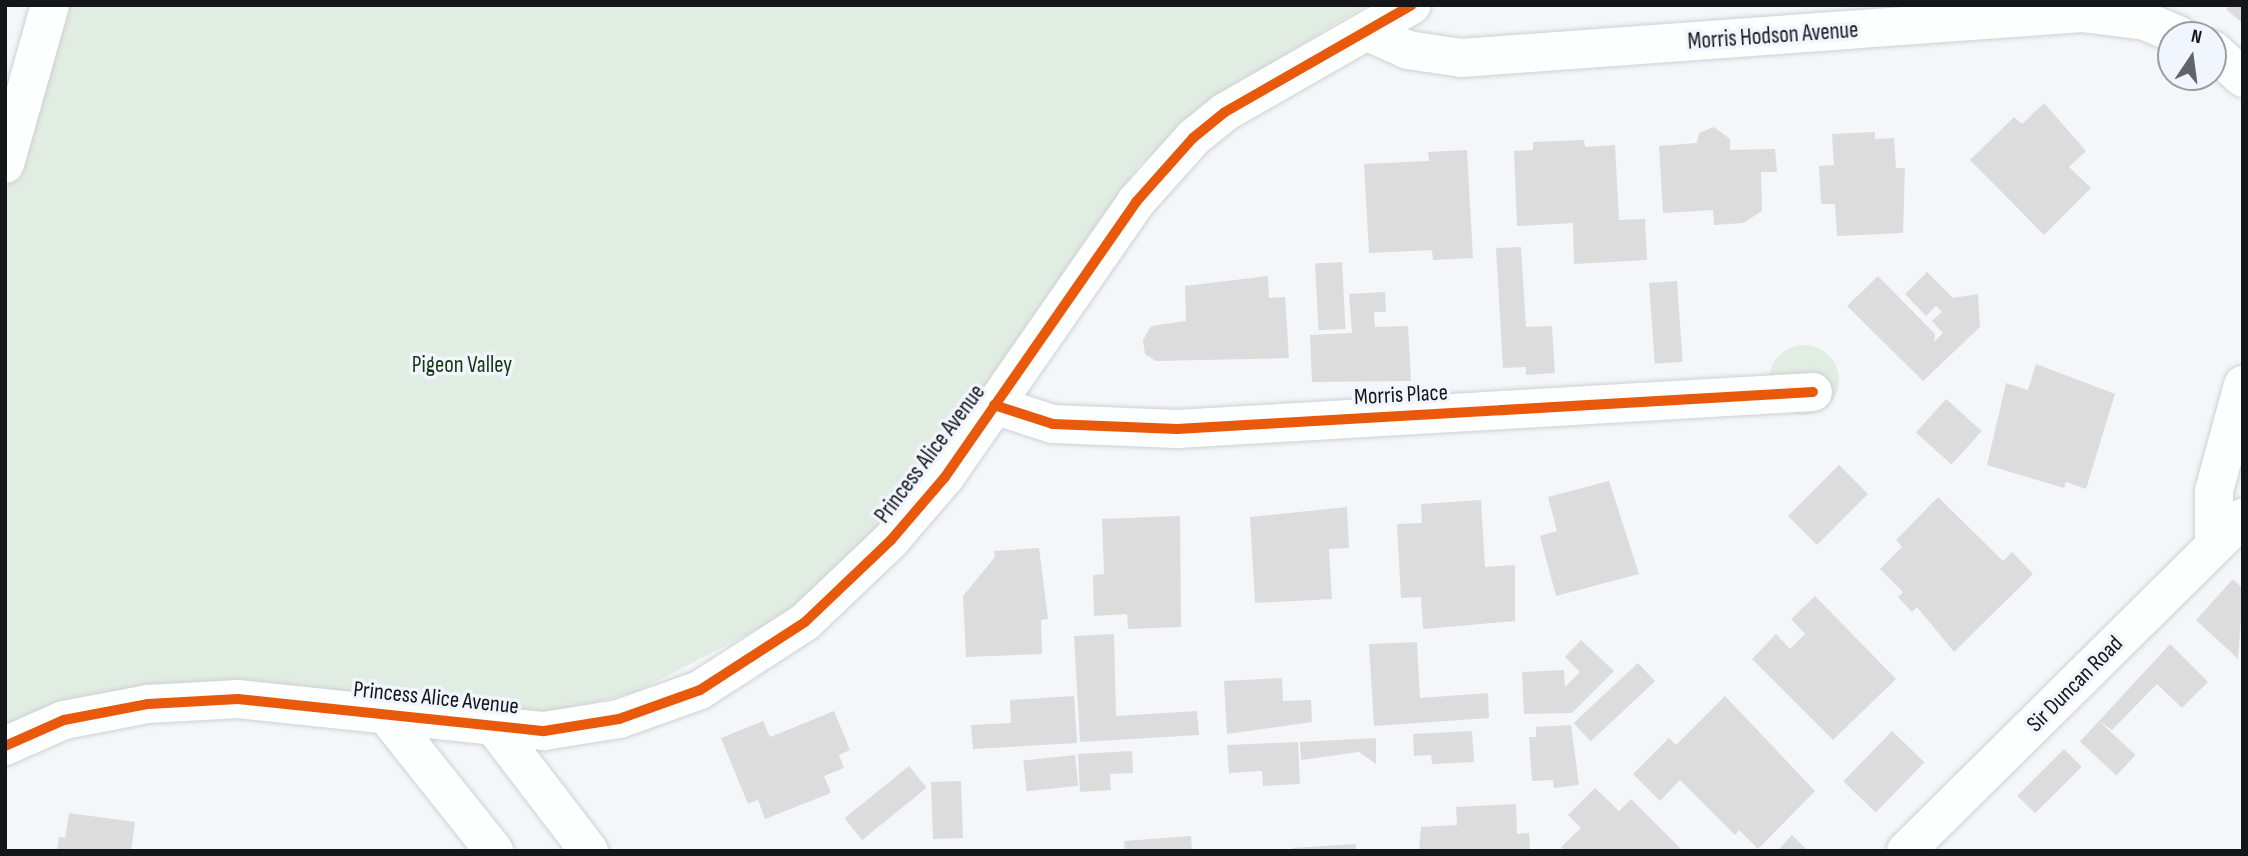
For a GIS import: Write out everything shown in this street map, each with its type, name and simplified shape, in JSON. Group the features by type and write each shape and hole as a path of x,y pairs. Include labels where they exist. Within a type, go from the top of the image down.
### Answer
{"street":[{"path":"5,164 50,5"},
{"name":"Princess Alice Avenue","path":"5,746 64,720 148,704 238,699 495,728 544,731 619,719 712,683 805,622 891,540 945,477 1136,202 1193,138 1225,112 1370,33 1412,5"},
{"name":"Morris Hodson Avenue","path":"1370,33 1408,50 1461,58 2082,13 2145,21 2157,26"},
{"path":"2227,63 2243,78"},
{"path":"2214,545 2214,491 2243,385"},
{"name":"Morris Place","path":"994,405 1054,424 1177,429 1813,392"},
{"name":"Sir Duncan Road","path":"1906,851 2243,517"},
{"path":"386,715 494,851"},
{"path":"495,728 589,851"}],"green space":[{"name":"Pigeon Valley","path":"41,5 1366,5 1251,76 1139,165 972,415 876,533 798,608 636,692 492,728 173,698 5,746 5,134"},
{"path":"1804,345 1829,355 1839,380 1829,405 1804,415 1779,405 1769,380 1779,355"}],"building":[{"path":"2230,5 2243,5 2243,24 2226,9"},
{"path":"2044,103 2086,151 2069,167 2091,188 2044,235 1970,160 2014,117 2022,124"},
{"path":"1714,127 1730,139 1730,150 1775,149 1777,172 1761,172 1762,211 1743,223 1714,225 1713,210 1663,213 1659,146 1697,143 1699,133"},
{"path":"1875,132 1875,139 1894,138 1896,168 1905,168 1903,233 1837,236 1835,204 1821,204 1819,166 1834,165 1832,134"},
{"path":"1584,140 1585,147 1615,145 1619,220 1645,219 1647,260 1574,264 1573,223 1517,226 1514,151 1533,150 1533,142"},
{"path":"1467,150 1473,258 1433,260 1432,250 1369,253 1364,164 1429,161 1428,152"},
{"path":"1521,247 1526,327 1552,326 1555,373 1526,375 1526,367 1503,368 1496,248"},
{"path":"1342,262 1346,329 1319,330 1315,263"},
{"path":"1927,272 1953,298 1978,294 1980,327 1923,381 1847,306 1878,276 1935,334 1934,342 1943,333 1932,321 1942,312 1936,306 1926,316 1905,294"},
{"path":"1268,276 1269,298 1285,297 1289,358 1156,361 1145,354 1143,340 1151,326 1186,321 1185,286"},
{"path":"1677,281 1683,362 1655,364 1649,283"},
{"path":"1385,292 1386,312 1374,312 1375,327 1408,326 1411,381 1312,382 1310,335 1352,333 1349,294"},
{"path":"2036,364 2115,394 2086,489 2066,482 2064,488 1987,465 2006,383 2028,390"},
{"path":"1946,399 1982,431 1952,465 1916,432"},
{"path":"1839,465 1868,494 1817,545 1788,516"},
{"path":"1609,481 1639,574 1556,596 1540,536 1557,531 1548,497"},
{"path":"1938,497 2003,561 2012,552 2033,574 1954,652 1917,607 1912,612 1898,597 1903,592 1880,569 1902,547 1896,540"},
{"path":"1481,500 1485,567 1515,565 1515,621 1423,629 1421,597 1401,598 1397,524 1422,523 1421,504"},
{"path":"1347,507 1349,548 1329,549 1332,599 1255,603 1250,517"},
{"path":"1180,516 1181,627 1128,629 1127,614 1094,616 1093,575 1104,574 1102,519"},
{"path":"1039,548 1048,619 1041,620 1042,654 966,657 963,596 995,557 994,551"},
{"path":"2233,579 2243,589 2238,659 2196,620"},
{"path":"1815,596 1896,679 1833,740 1752,659 1776,634 1790,649 1805,634 1791,619"},
{"path":"1114,634 1116,716 1197,711 1199,735 1080,742 1074,636"},
{"path":"1581,640 1614,671 1572,713 1524,714 1522,672 1564,670 1565,687 1580,672 1565,657"},
{"path":"1417,642 1420,698 1488,693 1489,718 1374,726 1369,644"},
{"path":"2170,644 2208,682 2182,708 2157,684 2112,730 2099,721"},
{"path":"1638,663 1655,681 1591,741 1574,723"},
{"path":"1282,678 1283,701 1311,700 1312,722 1227,734 1224,681"},
{"path":"1074,696 1077,743 973,749 971,725 1011,723 1010,700"},
{"path":"1725,696 1815,791 1758,849 1739,830 1735,835 1680,780 1660,801 1633,774 1669,738 1676,745"},
{"path":"834,711 850,750 839,755 844,768 824,776 831,793 765,819 758,800 748,804 721,738 763,721 770,737"},
{"path":"2099,721 2136,755 2116,776 2080,741"},
{"path":"1571,725 1579,785 1554,788 1553,780 1532,781 1529,737 1536,737 1536,727"},
{"path":"1472,731 1474,762 1432,764 1431,755 1414,756 1413,734"},
{"path":"1892,731 1924,762 1876,813 1843,781"},
{"path":"1376,738 1376,764 1359,752 1301,760 1300,742"},
{"path":"1298,742 1300,784 1263,786 1262,771 1229,773 1227,745"},
{"path":"2064,749 2082,767 2035,813 2017,796"},
{"path":"1132,751 1133,773 1110,774 1111,790 1080,792 1078,754"},
{"path":"1075,755 1078,786 1027,791 1023,760"},
{"path":"909,766 927,788 862,840 844,818"},
{"path":"961,781 963,838 933,839 931,782"},
{"path":"1595,788 1619,811 1631,799 1683,851 1565,851 1561,847 1581,828 1568,815"},
{"path":"1516,804 1517,834 1529,833 1530,851 1419,851 1421,827 1457,825 1456,807"},
{"path":"69,813 135,822 131,851 57,851 59,837 65,838"},
{"path":"1792,835 1808,851 1777,851"},
{"path":"1191,836 1192,851 1125,851 1124,841"},
{"path":"1356,844 1356,851 1292,851 1292,848"}],"cycle path":[{"path":"5,746 64,720 148,704 238,699 544,731 619,719 700,690 805,622 891,540 945,477 1136,202 1193,138 1225,112 1412,5"},
{"path":"994,405 1053,424 1177,429 1813,392"}]}
